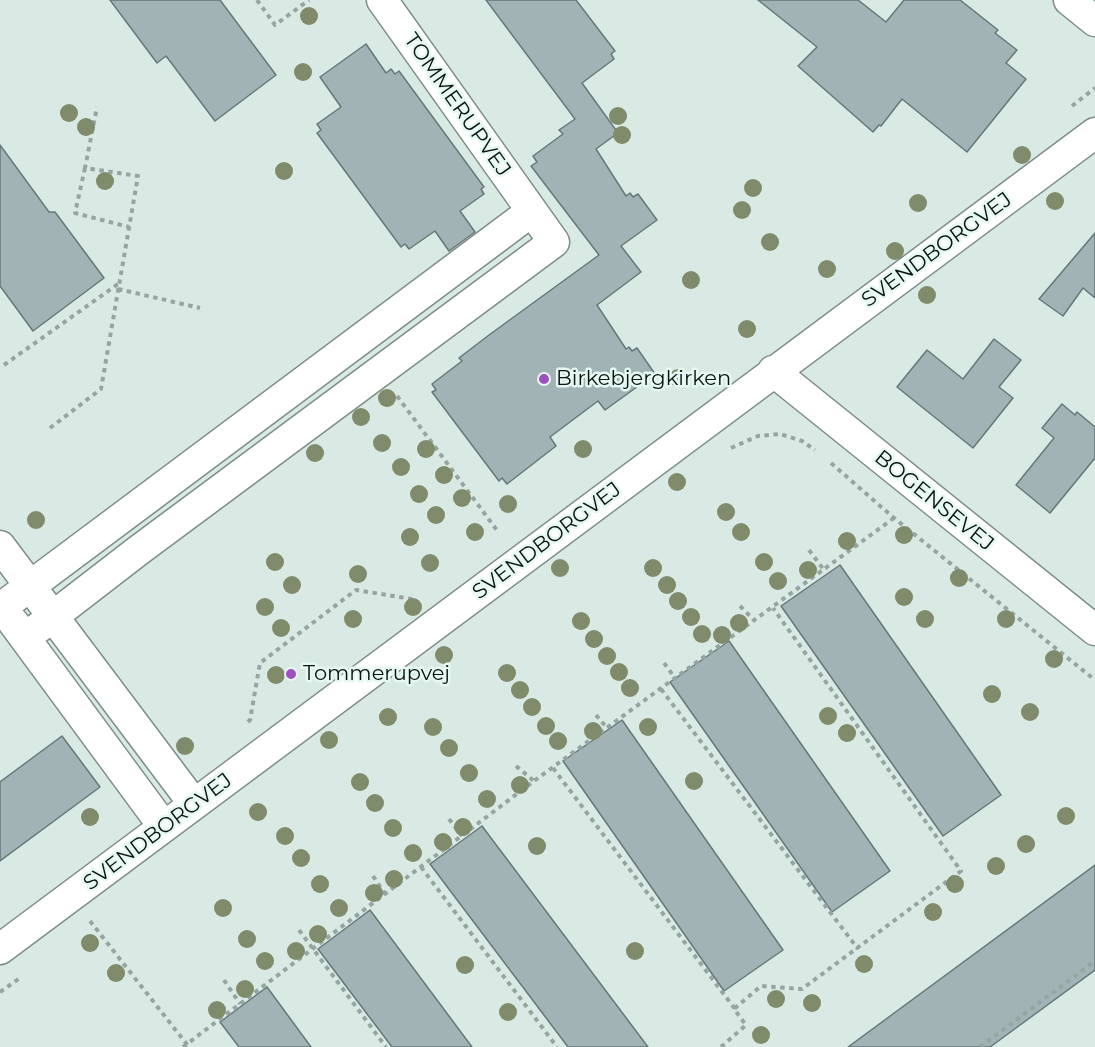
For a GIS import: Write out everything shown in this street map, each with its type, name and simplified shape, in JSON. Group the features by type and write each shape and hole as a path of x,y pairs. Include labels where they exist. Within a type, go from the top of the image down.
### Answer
{"street":[{"name":"TOMMERUPVEJ","path":"25,638 148,543 554,242 382,0"},
{"path":"1069,0 1095,21"},
{"name":"SVENDBORGVEJ","path":"0,949 1095,133"},
{"path":"164,827 1,606 532,211"},
{"name":"BOGENSEVEJ","path":"773,371 1095,630"},
{"path":"0,546 194,804"}],"path":[{"path":"257,0 275,25 309,0"},
{"path":"1067,110 1095,88"},
{"path":"97,106 75,213 129,227"},
{"path":"50,428 101,389 138,176 85,168"},
{"path":"4,365 119,286 200,308"},
{"path":"379,372 499,534"},
{"path":"821,455 843,428"},
{"path":"724,453 758,436 780,434 802,441 1095,680"},
{"path":"71,897 186,1046 534,781 894,518"},
{"path":"490,540 508,527"},
{"path":"809,550 824,570"},
{"path":"241,727 250,720 260,663 356,590 410,600 419,593"},
{"path":"740,606 755,621"},
{"path":"734,1009 761,986 802,989 961,871 773,608"},
{"path":"664,663 675,678"},
{"path":"661,689 858,949"},
{"path":"596,715 607,728"},
{"path":"516,766 534,781"},
{"path":"553,768 746,1025 721,1047"},
{"path":"449,819 462,836"},
{"path":"422,867 557,1047"},
{"path":"373,876 385,894"},
{"path":"83,930 102,916"},
{"path":"299,930 386,1047"},
{"path":"980,1047 1095,961"},
{"path":"0,992 28,972"},
{"path":"224,980 240,1004"}],"building":[{"path":"110,0 220,0 276,75 215,121 166,56 157,63"},
{"path":"486,0 576,0 615,51 611,54 614,59 582,83 618,133 596,149 626,196 630,193 633,197 638,194 657,220 621,246 641,272 597,305 626,349 629,347 632,351 637,348 655,374 605,410 598,401 550,437 556,446 507,484 502,478 499,481 432,392 436,390 432,384 462,361 459,358 599,255 531,166 537,162 533,156 563,134 559,130 575,119"},
{"path":"758,0 858,0 886,22 904,0 960,0 998,30 995,33 1017,50 1006,63 1026,79 967,152 902,99 881,126 879,125 873,132 798,66 817,47"},
{"path":"366,44 386,73 391,69 395,74 399,71 484,187 481,189 484,194 460,211 475,232 449,251 435,231 409,249 405,244 401,247 317,133 321,130 317,124 341,107 320,77"},
{"path":"0,145 49,212 55,212 104,278 33,331 0,286"},
{"path":"1095,233 1095,298 1083,288 1063,316 1039,299"},
{"path":"994,339 1021,360 999,387 1013,398 973,448 897,387 927,350 963,379"},
{"path":"1062,404 1075,415 1077,412 1095,427 1095,458 1050,513 1016,485 1054,438 1042,428"},
{"path":"840,565 1001,795 943,836 781,606"},
{"path":"729,641 890,871 832,912 670,682"},
{"path":"622,720 783,950 724,991 563,761"},
{"path":"62,736 100,787 0,861 0,782"},
{"path":"482,826 648,1047 568,1047 430,864"},
{"path":"1095,865 1095,970 990,1047 848,1047"},
{"path":"370,910 472,1047 392,1047 318,949"},
{"path":"267,987 311,1047 239,1047 220,1022"}],"place":[{"name":"Birkebjergkirken","path":"544,379"},
{"name":"Tommerupvej","path":"291,674"}]}
